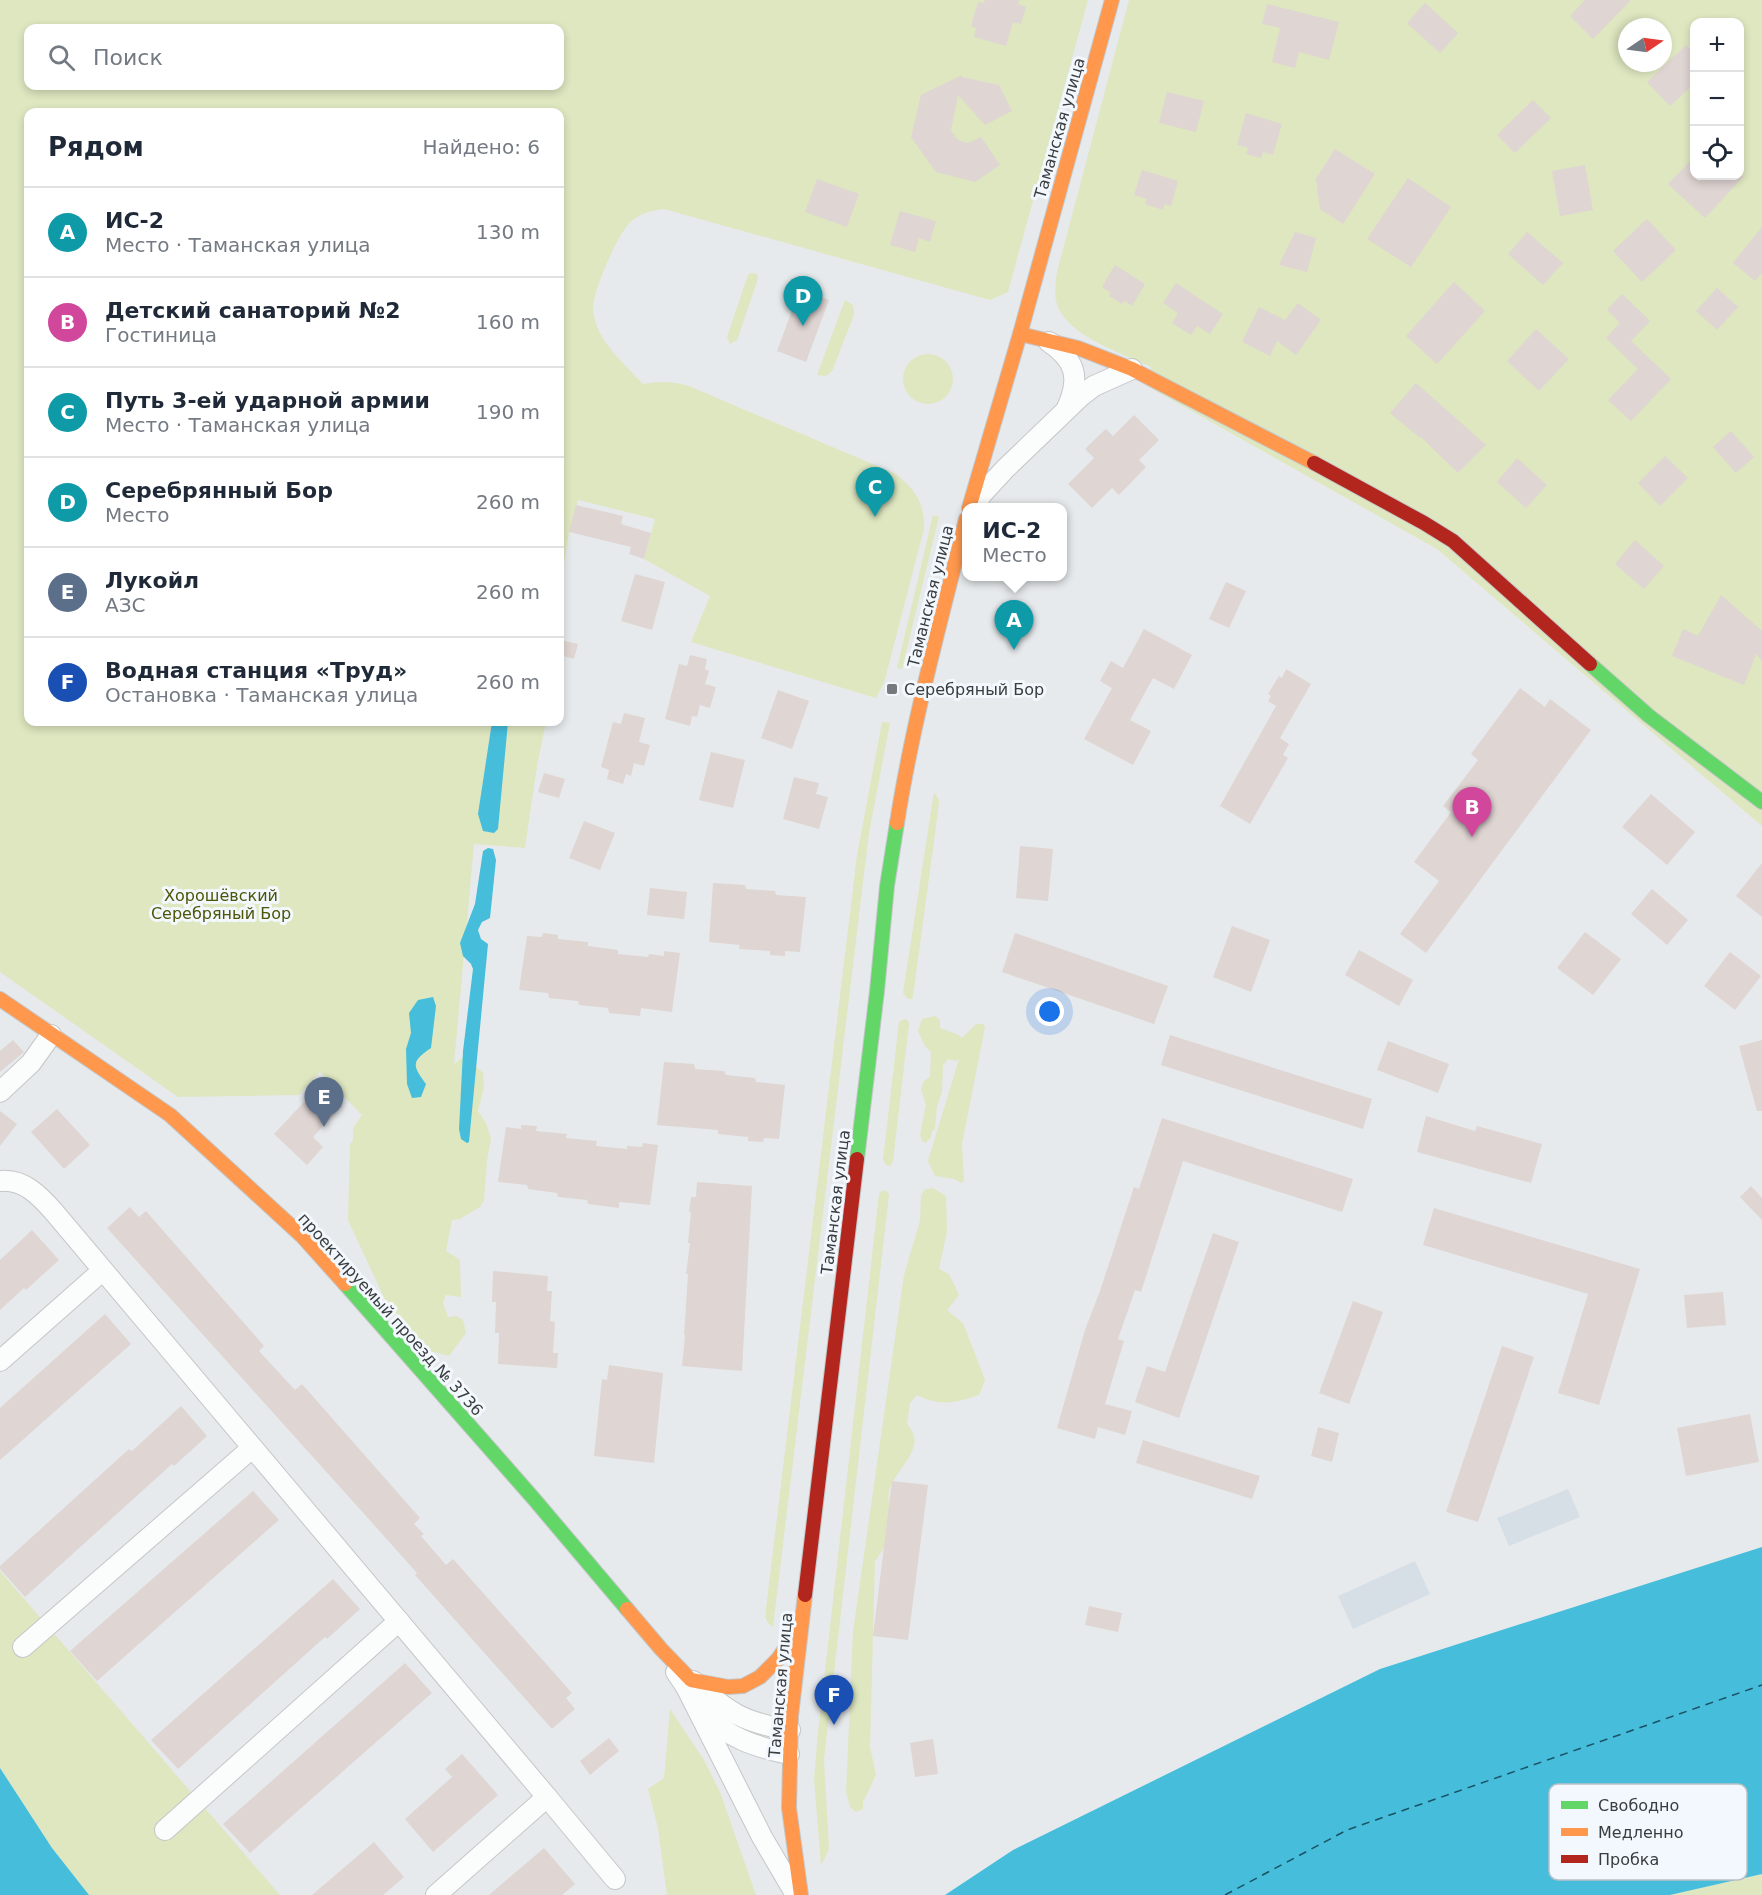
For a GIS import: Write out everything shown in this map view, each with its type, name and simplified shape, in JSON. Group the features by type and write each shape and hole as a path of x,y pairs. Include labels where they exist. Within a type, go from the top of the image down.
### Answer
{"street":[{"name":"Таманская улица","path":"972,503 1112,0"},
{"path":"1020,334 1078,348 1132,369 1288,450 1453,541 1649,716 1762,802"},
{"path":"1047,340 1061,350 1070,361 1075,376 1075,391 1067,408"},
{"path":"974,503 1005,469 1067,408 1094,386 1132,369"},
{"path":"986,449 1005,469"},
{"name":"Таманская улица","path":"801,1895 789,1808 790,1730 877,991 887,886 903,784 962,537"},
{"name":"проектируемый проезд № 3736","path":"0,999 170,1115 302,1236 526,1490 661,1649"},
{"path":"0,1092 31,1063 51,1035"},
{"path":"0,1181 18,1182 34,1192 54,1212 615,1879"},
{"path":"0,1361 102,1270"},
{"path":"22,1647 252,1448"},
{"path":"689,1683 728,1687 743,1686 760,1677 778,1659 791,1640 803,1611"},
{"path":"165,1830 399,1621"},
{"path":"661,1649 689,1683 715,1725 735,1738 762,1748 789,1754"},
{"path":"689,1683 742,1718 790,1730"},
{"path":"689,1683 762,1837 796,1895"},
{"path":"436,1895 548,1797"}],"shaded area":[{"path":"1568,1489 1580,1517 1509,1546 1497,1518"},
{"path":"1415,1561 1430,1594 1353,1629 1338,1596"}],"green space":[{"name":"Хорошёвский Серебряный Бор","path":"0,0 1088,0 1008,292 990,300 664,209 639,216 627,226 611,254 597,289 593,310 600,333 617,356 643,384 666,382 689,386 896,474 909,485 918,498 923,512 924,529 884,683 876,698 691,642 710,596 644,559 655,519 578,500 569,532 564,564 564,108 24,108 24,726 545,726 525,848 474,844 454,1064 462,1058 470,1061 483,1073 484,1088 478,1111 486,1123 491,1138 484,1200 480,1207 460,1219 452,1220 446,1251 460,1260 461,1297 446,1295 443,1303 448,1317 456,1316 463,1320 466,1333 449,1356 430,1351 386,1302 348,1220 350,1144 353,1140 353,1128 362,1115 320,1072 299,1095 178,1097 0,972"},
{"path":"1129,0 1762,0 1762,826 1437,549 1147,386 1151,367 1078,331 1058,308 1055,288 1057,272"},
{"path":"757,274 758,279 737,340 730,344 727,337 748,275"},
{"path":"845,300 853,305 854,315 832,371 826,376 817,375"},
{"path":"923,354 933,354 946,361 953,374 953,384 946,397 933,404 923,404 914,400 907,393 903,384 903,374 907,365 914,358"},
{"path":"933,515 939,517 902,669 897,668"},
{"path":"882,722 890,723 869,833 773,1627 765,1617 857,855"},
{"path":"934,792 939,800 937,819 913,996 912,999 908,999 903,993"},
{"path":"935,1016 940,1020 940,1028 962,1038 976,1024 983,1024 985,1027 962,1144 964,1181 961,1183 954,1179 935,1176 928,1161 959,1059 956,1061 948,1059 943,1065 942,1092 937,1106 935,1129 926,1143 922,1141 920,1134 926,1105 921,1089 924,1081 930,1077 931,1052 925,1046 918,1031 922,1019"},
{"path":"904,1019 908,1020 909,1024 893,1161 890,1166 886,1165 883,1160 899,1022"},
{"path":"933,1188 946,1196 947,1231 939,1269 949,1274 959,1295 947,1310 963,1323 985,1380 979,1395 970,1398 955,1402 940,1402 917,1395 910,1403 907,1424 913,1433 913,1449 889,1491 894,1534 875,1561 870,1747 876,1775 863,1802 863,1809 856,1812 850,1807 846,1792 853,1632 904,1275 920,1221 921,1196 925,1189"},
{"path":"883,1190 889,1195 824,1760 829,1849 821,1866 814,1779 818,1733 879,1194"},
{"path":"0,1571 280,1895 89,1895 52,1848 0,1768"},
{"path":"670,1709 704,1760 720,1792 756,1895 667,1895 658,1828 648,1789 664,1778"},
{"path":"1762,1874 1762,1895 1670,1895 1736,1880 1747,1880 1747,1877"}],"water":[{"path":"491,726 508,726 498,829 494,833 483,831 478,814"},
{"path":"488,848 493,849 496,860 490,918 482,922 478,930 481,939 488,944 469,1142 467,1143 461,1139 459,1129 463,1051 473,969 463,956 460,943 475,904 483,851"},
{"path":"433,997 436,1006 431,1048 420,1057 416,1064 418,1073 426,1084 421,1097 412,1098 407,1084 406,1049 411,1033 409,1013 418,1000"},
{"path":"1762,1547 1762,1874 1747,1877 1747,1784 1549,1784 1549,1880 1736,1880 1670,1895 945,1895 1013,1850 1380,1669"},
{"path":"0,1768 52,1848 89,1895 0,1895"}],"building":[{"path":"985,0 1019,0 1018,4 1026,7 1021,24 1013,22 1006,46 974,37 976,28 971,26 978,2 984,3"},
{"path":"1585,0 1631,0 1593,39 1570,16"},
{"path":"1425,3 1458,33 1440,53 1407,23"},
{"path":"1267,4 1339,22 1329,60 1299,52 1295,68 1272,62 1280,28 1262,24"},
{"path":"1686,45 1690,49 1690,88 1670,106 1647,82 1658,72 1672,72 1672,58"},
{"path":"962,75 962,77 999,85 1012,111 985,125 958,95 951,130 958,140 968,143 981,137 1000,165 975,182 936,172 911,137 921,95"},
{"path":"1167,92 1204,101 1196,132 1159,123"},
{"path":"1533,100 1551,118 1515,153 1497,135"},
{"path":"1246,113 1282,124 1273,155 1263,152 1261,158 1246,154 1248,148 1237,145"},
{"path":"1335,149 1375,174 1343,224 1320,209 1316,179"},
{"path":"1690,161 1690,180 1740,180 1705,218 1668,184"},
{"path":"1585,165 1593,210 1560,216 1552,171"},
{"path":"1142,170 1178,181 1171,206 1165,204 1163,210 1145,204 1147,199 1134,195"},
{"path":"1408,178 1451,207 1411,267 1367,239"},
{"path":"817,179 859,194 847,227 805,212"},
{"path":"900,211 936,221 930,242 919,238 915,252 890,245"},
{"path":"1647,219 1676,250 1642,282 1613,251"},
{"path":"1762,227 1762,273 1755,281 1733,263"},
{"path":"1295,232 1316,238 1307,272 1279,265"},
{"path":"1527,232 1563,263 1543,285 1508,254"},
{"path":"1115,265 1145,284 1132,306 1124,301 1122,304 1109,296 1111,293 1102,287"},
{"path":"1454,282 1485,311 1437,364 1406,336"},
{"path":"1176,283 1223,314 1210,334 1197,326 1191,335 1172,323 1178,313 1163,303"},
{"path":"1717,288 1738,307 1717,330 1696,311"},
{"path":"800,289 829,300 806,362 777,351"},
{"path":"1622,294 1650,321 1631,341 1671,379 1631,421 1608,400 1638,369 1606,338 1620,323 1607,310"},
{"path":"1298,303 1321,320 1296,355 1277,341 1270,356 1242,342 1259,307 1285,320"},
{"path":"1536,329 1569,359 1539,391 1507,361"},
{"path":"1416,383 1486,445 1458,473 1421,437 1390,413"},
{"path":"1134,415 1159,440 1139,460 1146,467 1119,495 1112,488 1092,508 1068,484 1094,458 1085,449 1106,429 1113,436"},
{"path":"1731,431 1754,457 1736,473 1713,447"},
{"path":"1665,456 1688,478 1660,506 1638,483"},
{"path":"1517,458 1547,485 1526,508 1497,482"},
{"path":"576,505 623,516 621,524 651,533 644,559 629,554 631,547 569,532"},
{"path":"1635,540 1664,566 1644,589 1615,564"},
{"path":"635,574 665,582 652,630 621,621"},
{"path":"1226,582 1246,591 1229,628 1209,619"},
{"path":"1721,595 1762,631 1762,661 1756,654 1744,685 1672,656 1683,629 1698,636"},
{"path":"1144,629 1192,655 1174,689 1153,678 1130,720 1151,731 1133,765 1084,739 1112,688 1100,681 1111,661 1123,668"},
{"path":"564,641 578,644 574,659 564,656"},
{"path":"690,655 707,659 705,669 709,671 705,684 716,687 710,708 700,705 697,717 692,716 690,726 665,719 679,664 687,666"},
{"path":"1286,669 1311,684 1280,738 1289,744 1283,755 1288,758 1250,824 1220,806 1276,706 1268,701 1271,696 1268,694 1279,676 1282,678"},
{"path":"1520,688 1545,707 1550,699 1591,730 1426,953 1400,934 1439,881 1414,862 1451,812 1443,806 1478,760 1471,754"},
{"path":"778,690 809,701 792,749 761,738"},
{"path":"624,713 645,718 639,742 650,745 644,766 634,763 631,776 626,774 623,784 607,779 609,770 601,767 613,722 621,724"},
{"path":"711,752 745,760 733,808 699,800"},
{"path":"544,773 565,779 559,798 538,792"},
{"path":"794,777 819,783 816,794 828,797 819,829 783,819"},
{"path":"1651,794 1695,832 1667,865 1622,827"},
{"path":"584,821 615,833 600,870 569,858"},
{"path":"1020,846 1053,849 1048,901 1016,898"},
{"path":"1762,863 1762,917 1736,896"},
{"path":"713,883 745,885 746,889 775,891 776,895 806,897 800,952 785,951 785,956 770,955 770,951 739,949 740,945 709,942"},
{"path":"650,888 687,892 684,919 647,915"},
{"path":"1652,889 1688,920 1667,945 1631,914"},
{"path":"1232,926 1270,940 1251,992 1213,977"},
{"path":"1585,932 1621,959 1593,995 1557,968"},
{"path":"543,933 558,935 558,939 588,942 588,946 618,950 618,954 648,957 649,954 664,956 664,951 680,953 672,1012 641,1008 640,1016 609,1013 608,1008 579,1005 578,1001 549,998 548,993 519,990 527,936 542,937"},
{"path":"1015,933 1168,986 1154,1024 1002,972"},
{"path":"1359,950 1413,980 1399,1006 1345,975"},
{"path":"1730,952 1761,976 1735,1010 1704,986"},
{"path":"1170,1035 1372,1099 1363,1129 1161,1065"},
{"path":"13,1040 24,1052 0,1072 0,1051"},
{"path":"1762,1040 1762,1111 1757,1111 1739,1046"},
{"path":"1388,1041 1449,1064 1438,1093 1377,1070"},
{"path":"664,1062 694,1064 695,1069 724,1071 726,1075 755,1078 756,1082 785,1085 779,1139 764,1138 763,1142 748,1141 748,1137 718,1134 718,1130 657,1125"},
{"path":"319,1086 342,1106 313,1137 323,1147 307,1165 274,1134"},
{"path":"57,1109 90,1145 64,1169 31,1132"},
{"path":"0,1111 17,1124 0,1146"},
{"path":"1426,1116 1475,1131 1477,1126 1542,1144 1531,1183 1417,1152"},
{"path":"1162,1118 1353,1179 1342,1212 1183,1161 1141,1292 1135,1290 1118,1339 1124,1341 1105,1404 1132,1411 1125,1435 1098,1427 1095,1439 1057,1428 1085,1330 1134,1187 1139,1189"},
{"path":"521,1125 537,1126 536,1131 567,1134 566,1138 597,1141 596,1146 627,1149 627,1146 642,1147 643,1143 658,1145 650,1205 619,1202 619,1208 588,1204 587,1200 558,1197 557,1193 528,1189 527,1185 498,1182 506,1127 521,1129"},
{"path":"697,1182 752,1186 742,1371 682,1366 688,1274 686,1274 690,1243 688,1243 691,1212 689,1212 691,1197 696,1197"},
{"path":"1751,1186 1762,1198 1762,1220 1740,1197"},
{"path":"130,1207 139,1217 146,1211 264,1346 259,1351 295,1390 302,1384 420,1518 414,1524 424,1534 421,1536 446,1565 453,1559 572,1693 566,1698 575,1709 552,1729 415,1575 417,1573 107,1228"},
{"path":"1434,1208 1640,1269 1599,1405 1558,1393 1588,1294 1423,1245"},
{"path":"32,1230 59,1260 0,1310 0,1260"},
{"path":"1213,1233 1239,1242 1179,1418 1135,1402 1147,1366 1165,1372"},
{"path":"493,1271 548,1276 547,1291 552,1291 550,1321 555,1322 553,1353 558,1353 557,1368 498,1364 499,1333 495,1333 496,1302 492,1302"},
{"path":"1723,1292 1726,1325 1687,1328 1684,1295"},
{"path":"1353,1301 1383,1312 1349,1404 1319,1393"},
{"path":"105,1314 131,1344 0,1460 0,1408"},
{"path":"1502,1346 1534,1357 1478,1522 1446,1512"},
{"path":"609,1365 663,1373 654,1463 594,1456 602,1379 607,1380"},
{"path":"181,1406 207,1436 174,1466 172,1464 25,1597 0,1569 0,1566 129,1449 132,1451"},
{"path":"1750,1414 1759,1462 1686,1476 1677,1428"},
{"path":"1318,1427 1339,1433 1332,1462 1311,1456"},
{"path":"1143,1440 1260,1476 1252,1499 1136,1463"},
{"path":"892,1481 928,1485 908,1640 873,1636"},
{"path":"253,1491 279,1520 97,1681 70,1651"},
{"path":"333,1579 360,1609 327,1639 325,1637 178,1769 151,1740"},
{"path":"1089,1606 1122,1613 1118,1632 1085,1625"},
{"path":"405,1663 432,1693 250,1853 223,1824"},
{"path":"609,1738 619,1751 590,1775 580,1761"},
{"path":"933,1739 938,1774 915,1777 910,1743"},
{"path":"462,1754 498,1795 433,1852 405,1819 452,1777 445,1769"},
{"path":"374,1842 404,1877 383,1895 312,1895"},
{"path":"544,1848 575,1884 562,1895 489,1895"}],"ferry route":[{"path":"1225,1895 1347,1830 1762,1685"}],"traffic: fast":[{"path":"1590,664 1649,716 1762,802"},
{"path":"857,1159 887,886 897,823"},
{"path":"345,1284 534,1499 627,1609"}],"traffic: slow":[{"path":"970,503 1020,334 1112,0"},
{"path":"1020,334 1078,348 1132,369 1314,463"},
{"path":"897,823 919,708 962,535"},
{"path":"0,999 170,1115 302,1236 345,1284"},
{"path":"801,1895 789,1808 791,1716 805,1595"},
{"path":"627,1609 691,1680 728,1687 743,1686 760,1677 778,1659 796,1628"}],"traffic: jam":[{"path":"1314,463 1453,541 1590,664"},
{"path":"805,1595 857,1159"}],"place":[{"name":"Серебрянный Бор","path":"803,326"},
{"name":"Путь 3-ей ударной армии","path":"875,517"},
{"name":"ИС-2","path":"1014,650"},
{"name":"Серебряный Бор","path":"892,689"},
{"name":"Детский санаторий №2","path":"1472,837"},
{"name":"Лукойл","path":"324,1127"},
{"name":"Водная станция «Труд»","path":"834,1725"}]}
